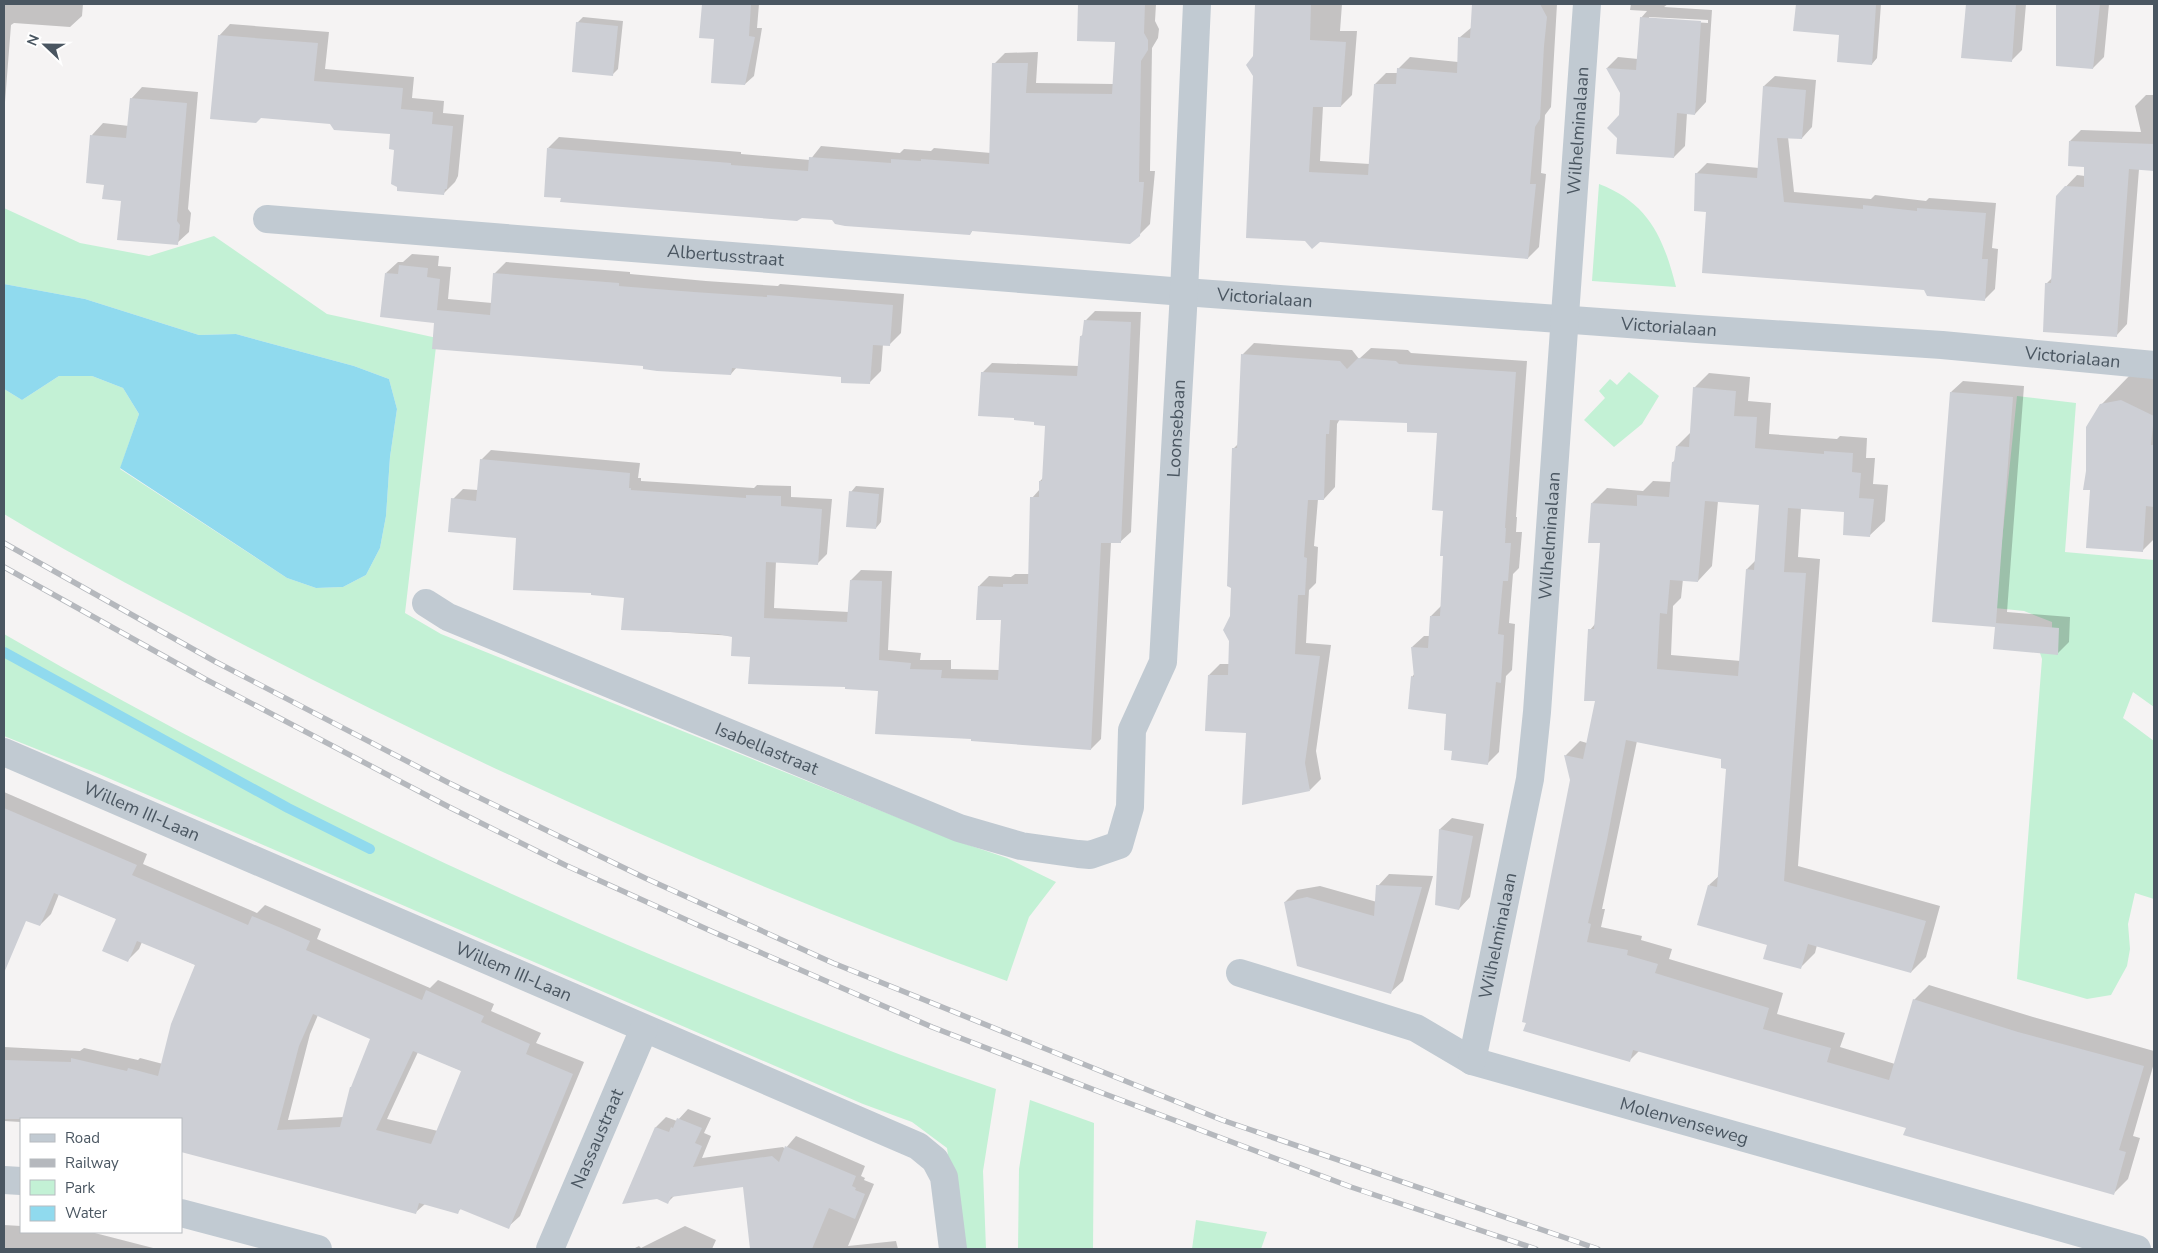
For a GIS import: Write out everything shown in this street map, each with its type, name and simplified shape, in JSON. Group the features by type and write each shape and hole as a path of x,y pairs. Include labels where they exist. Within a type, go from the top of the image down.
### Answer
{"street":[{"name":"Loonsebaan","path":"1119,845 1130,808 1132,730 1163,662 1184,292 1197,4"},
{"name":"Wilhelminalaan","path":"1472,1061 1530,779 1537,712 1587,4"},
{"name":"Albertusstraat","path":"267,219 1184,292"},
{"name":"Victorialaan","path":"1184,292 1942,345 2154,365"},
{"name":"Isabellastraat","path":"426,603 448,617 959,828 1021,846 1078,854 1090,855 1119,845"},
{"name":"Willem III-Laan","path":"4,752 918,1146 935,1160 944,1177 953,1249"},
{"name":"Molenvenseweg","path":"1240,972 1416,1028 1472,1061 2137,1249"},
{"name":"Nassaustraat","path":"550,1249 644,1029"},
{"path":"4,1180 20,1181"},
{"path":"182,1213 318,1249"}],"green space":[{"path":"1599,184 1630,201 1652,225 1666,253 1676,287 1592,281"},
{"path":"4,208 80,243 149,256 214,236 327,314 437,338 405,613 441,634 954,840 1007,858 1056,882 1029,917 1007,981 813,907 622,826 528,783 341,694 248,647 94,566 4,514 4,389 22,400 59,376 92,376 123,388 139,414 120,469 287,578 316,588 343,587 366,575 380,548 386,516 390,457 397,409 389,379 354,366 236,334 199,335 85,299 4,284"},
{"path":"1629,372 1659,396 1642,424 1614,447 1584,420 1605,398 1599,391 1610,379 1617,385"},
{"path":"2017,396 2076,403 2065,552 2154,560 2154,707 2133,692 2123,718 2154,741 2154,899 2135,893 2128,924 2130,949 2127,966 2111,995 2087,999 2017,979 2042,659 2039,650 2052,633 2052,622 2024,611 1995,608"},
{"path":"4,634 85,680 248,767 498,888 668,962 872,1044 996,1089 983,1171 986,1249 961,1249 947,1148 912,1122 863,1104 99,774 4,736"},
{"path":"1030,1100 1094,1123 1093,1249 1018,1249 1019,1169"},
{"path":"1196,1220 1267,1232 1261,1249 1192,1249"}],"water":[{"path":"4,284 85,299 199,335 236,334 354,366 389,379 397,409 390,457 386,516 380,548 366,575 343,587 316,588 287,578 120,468 139,414 123,388 92,376 59,376 22,400 4,389"}],"building":[{"path":"702,4 751,4 749,36 755,37 745,85 711,83 714,39 699,38"},
{"path":"1078,4 1145,4 1144,33 1148,40 1148,50 1141,61 1139,182 1144,182 1140,236 1130,244 972,231 970,235 845,226 835,224 832,220 802,218 797,221 560,202 561,198 544,197 547,148 808,171 809,157 891,163 891,159 921,161 921,159 989,164 992,63 1028,63 1026,93 1112,94 1115,42 1077,41"},
{"path":"1255,4 1311,4 1310,40 1346,42 1341,107 1313,107 1309,172 1368,175 1374,84 1396,84 1397,68 1457,73 1458,37 1470,38 1472,4 1540,4 1547,17 1540,119 1535,127 1530,184 1536,184 1528,259 1320,242 1312,249 1305,241 1246,238 1253,76 1246,65 1253,56"},
{"path":"1796,4 1876,5 1872,65 1837,62 1839,35 1793,31"},
{"path":"1966,4 2016,4 2012,62 1961,58"},
{"path":"2056,4 2100,4 2093,69 2056,66"},
{"path":"1640,17 1701,21 1695,115 1677,113 1674,158 1616,154 1617,138 1607,128 1619,115 1620,93 1606,68 1636,70"},
{"path":"576,22 618,26 613,76 572,72"},
{"path":"218,35 318,43 314,81 403,88 401,109 433,112 432,124 453,126 447,189 445,189 444,195 397,191 397,187 391,184 394,150 389,149 390,134 334,130 330,124 261,118 256,123 210,119"},
{"path":"1763,86 1806,90 1802,139 1777,138 1784,202 1863,209 1863,205 1917,211 1917,208 1986,213 1982,259 1988,259 1985,301 1927,296 1924,290 1702,273 1706,212 1694,211 1695,173 1757,178"},
{"path":"130,98 187,103 177,221 180,225 178,245 117,240 121,201 102,199 104,185 86,183 90,135 126,138"},
{"path":"2069,141 2154,144 2154,171 2129,169 2117,337 2043,332 2045,283 2051,283 2056,196 2065,186 2084,187 2084,167 2068,166"},
{"path":"399,265 428,268 427,277 440,279 437,310 490,315 493,273 619,283 619,286 694,292 767,297 767,295 893,305 890,346 873,345 870,384 841,383 841,377 732,368 731,375 657,371 643,369 643,366 432,349 434,323 380,317 385,273 398,274"},
{"path":"1084,320 1131,322 1121,543 1101,543 1091,750 971,741 971,739 875,734 878,691 845,689 845,687 748,684 750,657 731,656 732,637 718,634 621,630 624,598 591,595 591,593 513,590 516,538 448,532 451,498 476,501 480,459 630,473 629,488 631,490 746,498 746,495 781,496 781,506 822,509 818,565 766,562 764,618 847,622 850,580 882,581 879,660 911,663 910,669 942,670 941,678 998,680 1001,620 976,620 978,586 1003,587 1003,584 1028,584 1030,497 1039,497 1039,481 1042,481 1045,426 1034,425 1034,422 1014,420 1014,418 978,416 981,372 1077,376 1080,336 1082,336"},
{"path":"1241,354 1340,361 1347,369 1358,358 1396,361 1399,364 1516,372 1505,528 1505,543 1511,543 1508,581 1503,581 1498,634 1504,635 1501,683 1496,682 1488,765 1451,760 1452,751 1444,750 1446,714 1408,709 1411,676 1414,677 1411,647 1428,648 1430,616 1440,616 1443,556 1440,556 1443,511 1432,510 1437,433 1407,432 1407,423 1330,420 1329,434 1326,434 1324,500 1308,500 1304,557 1307,558 1305,595 1298,595 1295,654 1320,656 1305,763 1310,791 1242,805 1246,733 1205,731 1208,675 1228,675 1229,641 1223,630 1230,616 1231,588 1227,586 1232,448 1237,448"},
{"path":"1693,387 1736,391 1734,416 1757,417 1755,448 1824,454 1824,451 1853,453 1852,472 1861,473 1859,498 1874,499 1870,537 1843,535 1844,512 1788,508 1784,572 1806,573 1784,881 1926,921 1911,973 1808,944 1801,969 1763,959 1767,945 1697,925 1708,885 1717,887 1726,769 1721,768 1721,759 1626,740 1607,840 1588,923 1591,924 1587,942 1628,950 1627,955 1658,964 1655,973 1769,1008 1763,1029 1831,1048 1827,1062 1889,1080 1913,999 2018,1032 2144,1066 2119,1150 2126,1152 2114,1195 1903,1135 1906,1128 1633,1050 1630,1062 1523,1031 1526,1023 1522,1022 1570,780 1564,755 1583,759 1595,701 1584,701 1588,629 1594,629 1600,543 1588,543 1591,503 1637,506 1637,495 1669,497 1672,462 1674,462 1676,446 1689,447","holes":["1705,501 1759,505 1754,570 1746,569 1738,676 1657,669 1660,613 1667,614 1670,580 1698,582"]},
{"path":"1950,392 2013,397 1996,623 2059,628 2058,655 1993,649 1995,627 1932,622"},
{"path":"2121,400 2154,416 2151,445 2154,445 2154,507 2146,506 2143,552 2086,548 2090,490 2083,490 2086,471 2086,427 2100,404"},
{"path":"849,491 879,494 876,529 846,527"},
{"path":"4,808 137,865 132,875 248,925 252,916 281,928 310,941 306,950 422,1000 426,990 484,1016 481,1022 530,1044 526,1054 573,1074 509,1229 460,1209 458,1214 419,1203 416,1214 182,1152 182,1118 4,1119 5,1060 71,1062 71,1058 127,1071 128,1068 158,1076 171,1024 195,965 137,941 128,962 102,951 116,919 54,893 40,926 26,921 4,973","holes":["313,1014 370,1039 350,1087 340,1127 277,1130 299,1046","413,1051 461,1071 431,1144 376,1130"]},
{"path":"1439,829 1473,836 1459,910 1435,905"},
{"path":"1376,885 1422,887 1391,994 1297,966 1284,902 1307,897 1374,916"},
{"path":"677,1118 702,1128 695,1143 702,1146 693,1167 772,1156 779,1162 785,1146 856,1176 852,1186 856,1188 855,1190 865,1194 855,1219 829,1208 812,1249 750,1249 743,1187 671,1197 668,1204 657,1199 622,1204 655,1127 669,1132"}],"waterway":[{"path":"4,652 288,808 370,849"}],"railway":[{"path":"4,543 216,662 449,783 645,878 833,963 1222,1120 1598,1249"},
{"path":"4,567 205,679 449,807 565,865 711,931 932,1027 1105,1094 1351,1187 1536,1249"}]}
